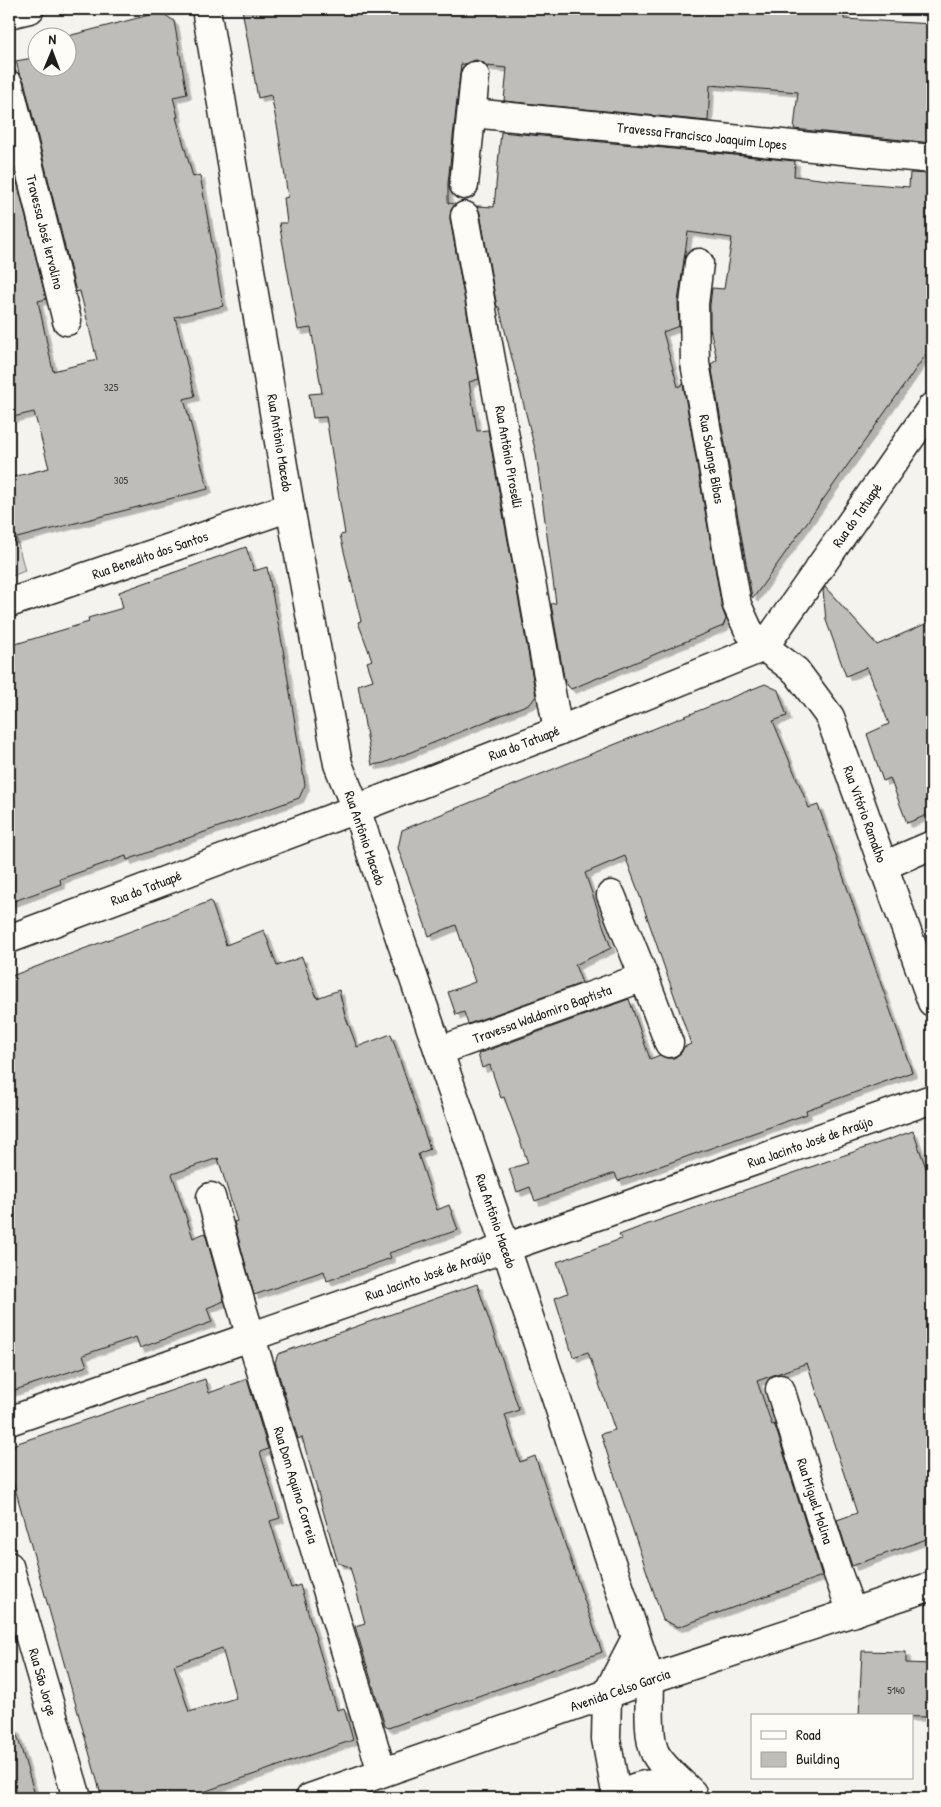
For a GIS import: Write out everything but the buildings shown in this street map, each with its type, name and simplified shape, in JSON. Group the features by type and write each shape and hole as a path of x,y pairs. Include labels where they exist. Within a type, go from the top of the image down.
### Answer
{"street":[{"path":"9,14 30,9"},
{"name":"Rua Antônio Macedo","path":"206,9 290,507 338,764 356,809 439,1051 650,1679 650,1730 655,1752 672,1774 697,1796"},
{"path":"464,185 475,76"},
{"name":"Travessa José Iervolino","path":"9,85 66,321"},
{"name":"Travessa Francisco Joaquim Lopes","path":"472,113 932,159"},
{"name":"Rua Antônio Piroselli","path":"465,216 558,730"},
{"name":"Rua Solange Bibas","path":"699,263 694,304 696,373 737,604 749,631 764,647"},
{"name":"Rua do Tatuapé","path":"9,939 356,809 764,647 932,407"},
{"name":"Rua Benedito dos Santos","path":"9,603 290,507"},
{"name":"Rua Vitório Ramalho","path":"764,647 796,671 830,717 932,1002"},
{"path":"884,866 932,845"},
{"path":"611,895 668,1043"},
{"name":"Travessa Waldomiro Baptista","path":"439,1051 644,977"},
{"name":"Rua Jacinto José de Araújo","path":"9,1421 932,1099"},
{"name":"Rua Dom Aquino Correia","path":"212,1197 382,1772"},
{"name":"Rua Miguel Molina","path":"780,1389 837,1571 852,1612"},
{"name":"Rua São Jorge","path":"9,1566 77,1798"},
{"name":"Avenida Celso Garcia","path":"310,1798 650,1679 932,1586"},
{"path":"636,1638 607,1694 606,1739 617,1797 631,1788 646,1784 662,1783 678,1786 697,1796"}],"shaded area":[{"path":"9,509 25,571 9,577"}]}
